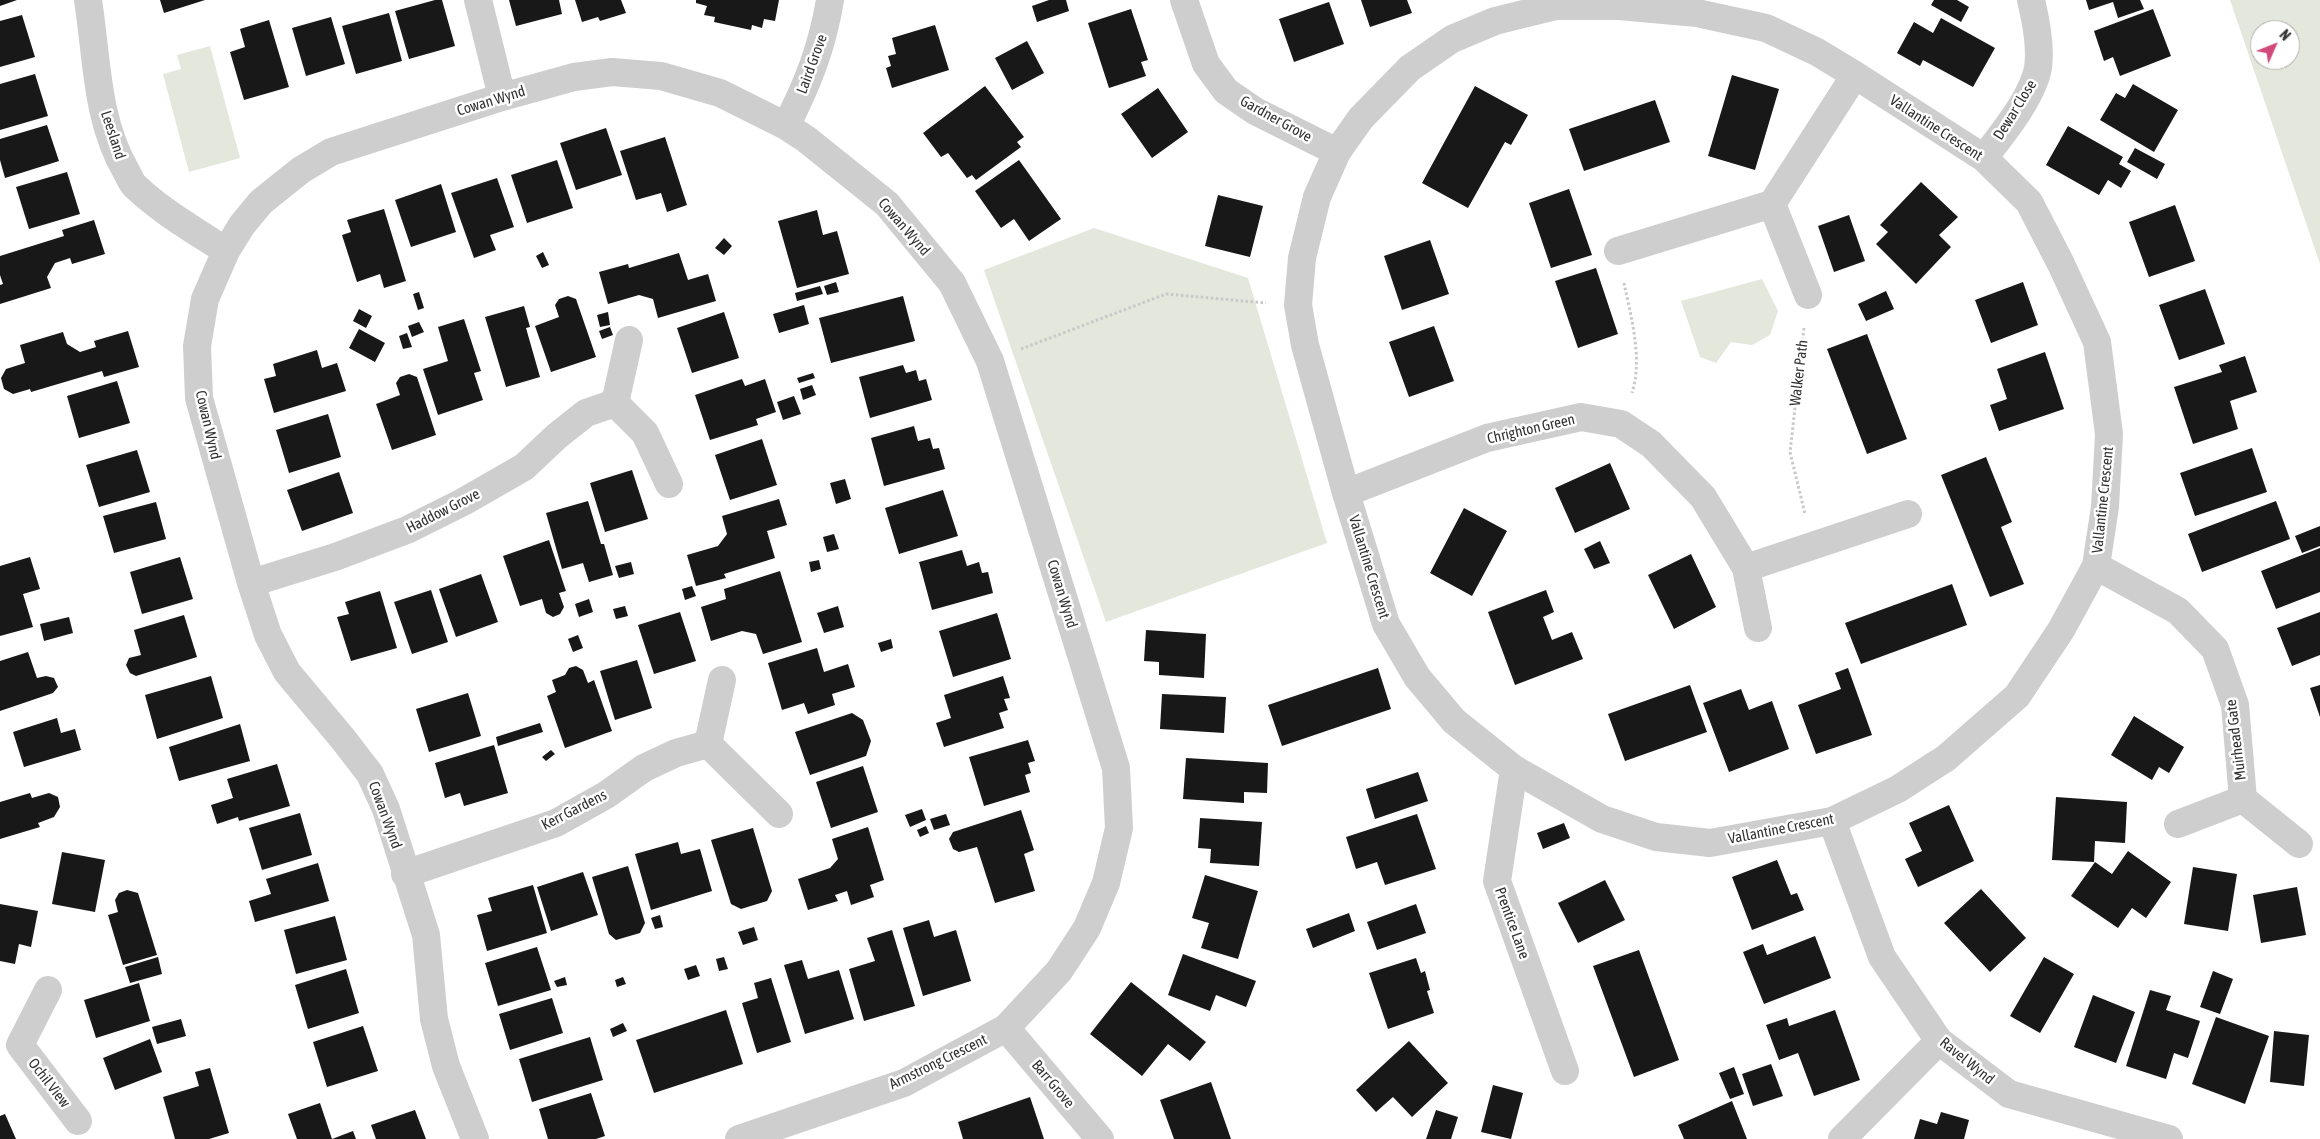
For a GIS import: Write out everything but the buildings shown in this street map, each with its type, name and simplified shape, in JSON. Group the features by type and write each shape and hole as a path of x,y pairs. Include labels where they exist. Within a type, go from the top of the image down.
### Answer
{"street":[{"name":"Leesland","path":"88,0 101,98 107,128 117,157 134,186 177,219 226,251"},
{"path":"478,0 502,97"},
{"name":"Laird Grove","path":"786,126 808,84 825,31 830,0"},
{"name":"Gardner Grove","path":"1184,0 1206,64 1226,91 1255,111 1337,152"},
{"name":"Dewar Close","path":"1984,158 2019,110 2037,76 2039,33 2031,0"},
{"name":"Vallantine Crescent","path":"1619,3 1696,13 1766,28 1817,52 1984,158 2029,202 2098,342 2110,434 2105,507 2096,566 2061,630 2017,696 1946,758 1898,789 1832,821 1710,843 1656,837 1602,819 1514,770 1454,721 1417,677 1386,624 1346,493 1305,345 1298,306 1302,258 1317,197 1337,152 1361,118 1410,68 1452,40 1495,21 1556,6 1619,3"},
{"name":"Cowan Wynd","path":"475,1139 446,1066 434,1020 426,935 386,810 370,774 288,672 268,635 251,583 199,398 197,346 205,299 226,251 242,225 261,202 301,170 331,152 502,97 574,77 612,72 661,76 720,93 786,126 887,204 952,283 990,361 1116,768 1119,828 1106,883 1087,928 1059,971"},
{"path":"1618,251 1772,204 1855,75"},
{"path":"1772,204 1808,295"},
{"path":"629,340 615,403 645,433 669,484"},
{"name":"Haddow Grove","path":"251,583 335,557 407,530 463,502 524,467 557,436 586,414 615,403"},
{"name":"Chrighton Green","path":"1346,493 1487,438 1582,417 1621,424 1651,444 1702,497 1746,568 1758,628"},
{"path":"1746,568 1908,514"},
{"name":"Muirhead Gate","path":"2096,566 2178,611 2215,649 2235,705 2243,799"},
{"path":"722,680 708,744 780,814"},
{"name":"Kerr Gardens","path":"405,874 556,823 606,795 644,768 676,753 708,744"},
{"name":"Prentice Lane","path":"1514,770 1497,881 1565,1071"},
{"path":"2178,824 2243,799 2299,844"},
{"name":"Ravel Wynd","path":"1832,821 1882,957 1939,1041 2009,1094 2169,1139"},
{"name":"Armstrong Crescent","path":"739,1139 904,1083 1006,1028 1059,971"},
{"name":"Ochil View","path":"48,990 10,1044 78,1121"},
{"name":"Barr Grove","path":"1006,1028 1100,1139"},
{"path":"1842,1139 1939,1041"}],"path":[{"path":"1618,251 1633,328 1637,378 1621,424"},
{"path":"990,361 1166,294 1298,306"},
{"name":"Walker Path","path":"1808,295 1790,452 1812,546"}],"shaded area":[{"path":"2230,0 2320,0 2320,264 2254,70 2300,70 2300,20 2250,20 2250,59"},
{"path":"210,46 240,158 189,172 163,74 181,69 177,55"},
{"path":"1094,228 1248,278 1327,543 1106,622 984,270"},
{"path":"1762,279 1778,311 1770,335 1752,345 1731,342 1716,363 1700,357 1681,301"}]}
